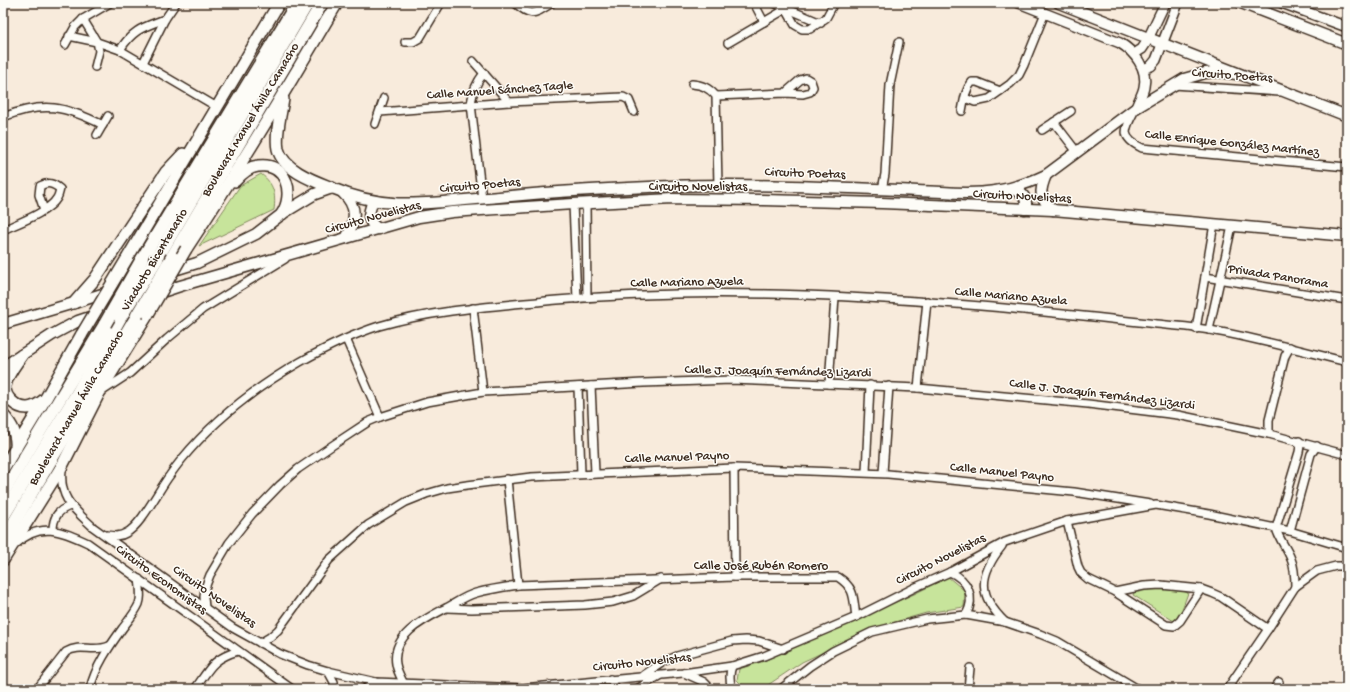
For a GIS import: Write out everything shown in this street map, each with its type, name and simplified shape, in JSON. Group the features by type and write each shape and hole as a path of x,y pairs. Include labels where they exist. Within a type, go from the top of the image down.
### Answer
{"highway":[{"name":"Boulevard Manuel Ávila Camacho","path":"3,493 296,3"},
{"name":"Viaducto Bicentenario","path":"3,516 78,392 120,317 157,258 307,3"},
{"name":"Boulevard Manuel Ávila Camacho","path":"4,551 142,314 172,257 322,3"}],"main road":[{"path":"3,469 279,3"},
{"name":"Boulevard Manuel Ávila Camacho","path":"4,551 62,466 99,393 142,314 224,191 284,94 337,3"},
{"path":"1059,3 1347,116"},
{"path":"1241,3 1347,44"},
{"name":"Circuito Poetas","path":"332,188 343,193 373,201 419,204 580,190 673,186 754,186 982,194 1009,189 1046,175 1136,108 1184,79 1206,73 1217,72 1237,74"},
{"path":"284,94 277,138 278,150 290,167 299,173 332,188"},
{"path":"74,304 95,279 166,172 198,139"},
{"path":"224,191 243,173 250,169 257,166 272,168 283,175 288,184 288,204 282,214"},
{"path":"1046,175 1041,186 1041,192 1043,199 1053,210"},
{"path":"3,324 74,304 197,263 256,234 282,214 315,194 332,188"},
{"path":"1009,189 1017,190 1023,195 1026,202 1025,209"},
{"path":"343,193 352,204 354,214 353,224 346,238"},
{"name":"Circuito Novelistas","path":"290,255 419,218 452,212 586,203 688,199 882,203 1053,210 1347,236"},
{"path":"373,201 368,216 371,223 379,229"},
{"path":"3,368 52,335 78,321 180,286 290,255"},
{"path":"22,356 11,370 5,386 7,395 13,403 21,407 28,408 37,406 46,398"},
{"path":"3,415 13,428 16,438 16,448"}],"street":[{"path":"65,45 75,27 83,20 110,3"},
{"path":"143,63 165,19 176,3"},
{"path":"405,42 413,42 420,38 441,3"},
{"path":"515,3 530,14 552,3"},
{"path":"754,3 764,22"},
{"path":"774,3 821,23"},
{"path":"786,8 795,25 802,29 810,29 821,23 826,18 834,3"},
{"path":"1019,3 1120,43 1128,48 1134,54 1143,69 1145,77 1144,88 1136,108"},
{"path":"1134,54 1142,49 1165,3"},
{"path":"1143,69 1151,66 1156,60 1178,3"},
{"path":"1282,3 1297,5 1347,27"},
{"path":"728,43 786,8"},
{"path":"965,98 975,102 981,102 989,99 1010,84 1019,75 1045,13"},
{"path":"120,50 132,34 140,29 165,19"},
{"path":"83,20 97,42 99,51 95,67"},
{"path":"69,36 97,42 120,50 217,107"},
{"path":"882,190 890,85 899,42"},
{"path":"473,61 509,102"},
{"path":"482,198 471,104 472,93 477,82 484,73"},
{"path":"716,96 785,93 803,94 810,92 813,87 811,81 806,78 800,80 785,93"},
{"path":"962,111 968,86 972,82 977,82 1000,91"},
{"path":"692,84 703,85 716,96 718,186"},
{"name":"Circuito Poetas","path":"1174,85 1287,93"},
{"name":"Calle Manuel Sánchez Tagle","path":"380,112 471,104 623,96 629,100 634,112"},
{"path":"375,124 384,98"},
{"path":"3,117 18,111 52,107 74,112 103,125"},
{"name":"Calle Enrique González Martínez","path":"1136,108 1126,127 1126,135 1131,143 1142,148 1347,167"},
{"path":"1042,130 1071,110"},
{"path":"97,135 108,116"},
{"path":"1054,122 1077,152"},
{"path":"3,230 44,210 52,205 58,197 60,189 54,184 46,182 40,186 39,195 44,210"},
{"path":"586,203 587,298"},
{"path":"573,204 577,299"},
{"path":"1196,329 1214,224"},
{"path":"1209,330 1232,226"},
{"name":"Circuito Novelistas","path":"99,393 130,373 203,309 290,255"},
{"name":"Privada Panorama","path":"1205,277 1347,300"},
{"name":"Calle Mariano Azuela","path":"105,535 123,535 131,530 138,523 170,475 218,420 255,390 287,370 324,349 377,327 410,318 473,308 587,298 652,295 751,294 835,296 927,301 1100,317 1209,330 1290,347 1347,362"},
{"path":"829,384 835,296"},
{"path":"918,388 927,301"},
{"path":"473,308 483,392"},
{"path":"346,339 380,417"},
{"path":"1269,434 1269,420 1285,356 1290,347"},
{"name":"Calle J. Joaquín Fernández Lizardi","path":"205,608 205,588 210,575 229,543 252,514 298,469 368,422 380,417 427,402 483,392 578,386 732,380 918,388 1133,409 1222,423 1298,441 1347,455"},
{"path":"866,472 870,385"},
{"path":"578,386 582,474"},
{"path":"591,386 595,473"},
{"path":"884,473 889,386"},
{"path":"1295,587 1292,559 1278,535 1276,528 1299,452 1300,446 1298,441"},
{"path":"1290,531 1310,454 1317,446"},
{"name":"Circuito Novelistas","path":"62,466 60,482 62,490 72,506 93,527 232,628 280,654 328,672 376,682 404,684 523,688 610,678 683,673 732,666 783,649 856,617 950,572 1005,542 1067,521 1156,505 1209,514 1290,531 1347,548"},
{"path":"734,468 735,577"},
{"name":"Calle Manuel Payno","path":"260,643 278,630 329,560 368,525 406,502 447,488 531,477 734,468 884,473 1074,492 1156,505"},
{"path":"507,480 518,584"},
{"path":"4,551 20,540 35,533 52,530 54,519 57,515 64,508 72,506"},
{"path":"1067,521 1078,567 1081,573 1115,592 1166,625 1174,626 1180,620 1201,589"},
{"name":"Circuito Economistas","path":"52,530 88,543 292,689"},
{"path":"1005,542 993,557 988,567 985,589 988,603 994,612 1005,622"},
{"path":"1230,688 1295,587 1317,571 1336,566 1347,566"},
{"path":"950,572 960,578 968,587 970,593 970,604 966,615"},
{"name":"Calle José Rubén Romero","path":"404,684 396,663 397,651 402,640 411,629 421,621 474,593 518,584 735,577 838,577 848,584 853,593 856,617"},
{"path":"90,689 99,665 109,646 136,610 141,595 140,579"},
{"name":"Calle José Rubén Romero","path":"447,608 472,609 585,605 613,602 633,596 662,579"},
{"path":"1115,592 1144,586 1161,585 1201,589 1221,597 1268,629"},
{"path":"781,689 822,658 865,635 885,628 926,619 966,615 1005,622 1057,641 1138,689"},
{"path":"644,676 663,662 677,656 732,641 759,641 783,649"},
{"path":"37,689 66,652 72,648 102,650 109,646"},
{"path":"195,689 214,662 223,656 238,651"},
{"path":"732,666 729,675 732,689"},
{"path":"968,689 970,668"},
{"path":"328,672 332,678 334,689"},
{"path":"683,673 704,682 711,689"},
{"path":"637,689 661,675"},
{"path":"610,678 616,689"},
{"path":"365,689 376,682"},
{"path":"1274,689 1279,682"}],"green space":[{"path":"261,174 269,182 273,190 275,199 274,210 199,246 240,186"},
{"path":"948,577 965,591 964,607 926,613 878,627 802,662 762,689 746,689 737,680 739,669 764,661 914,594"},
{"path":"1171,586 1188,593 1177,623 1133,595 1135,590"}]}
